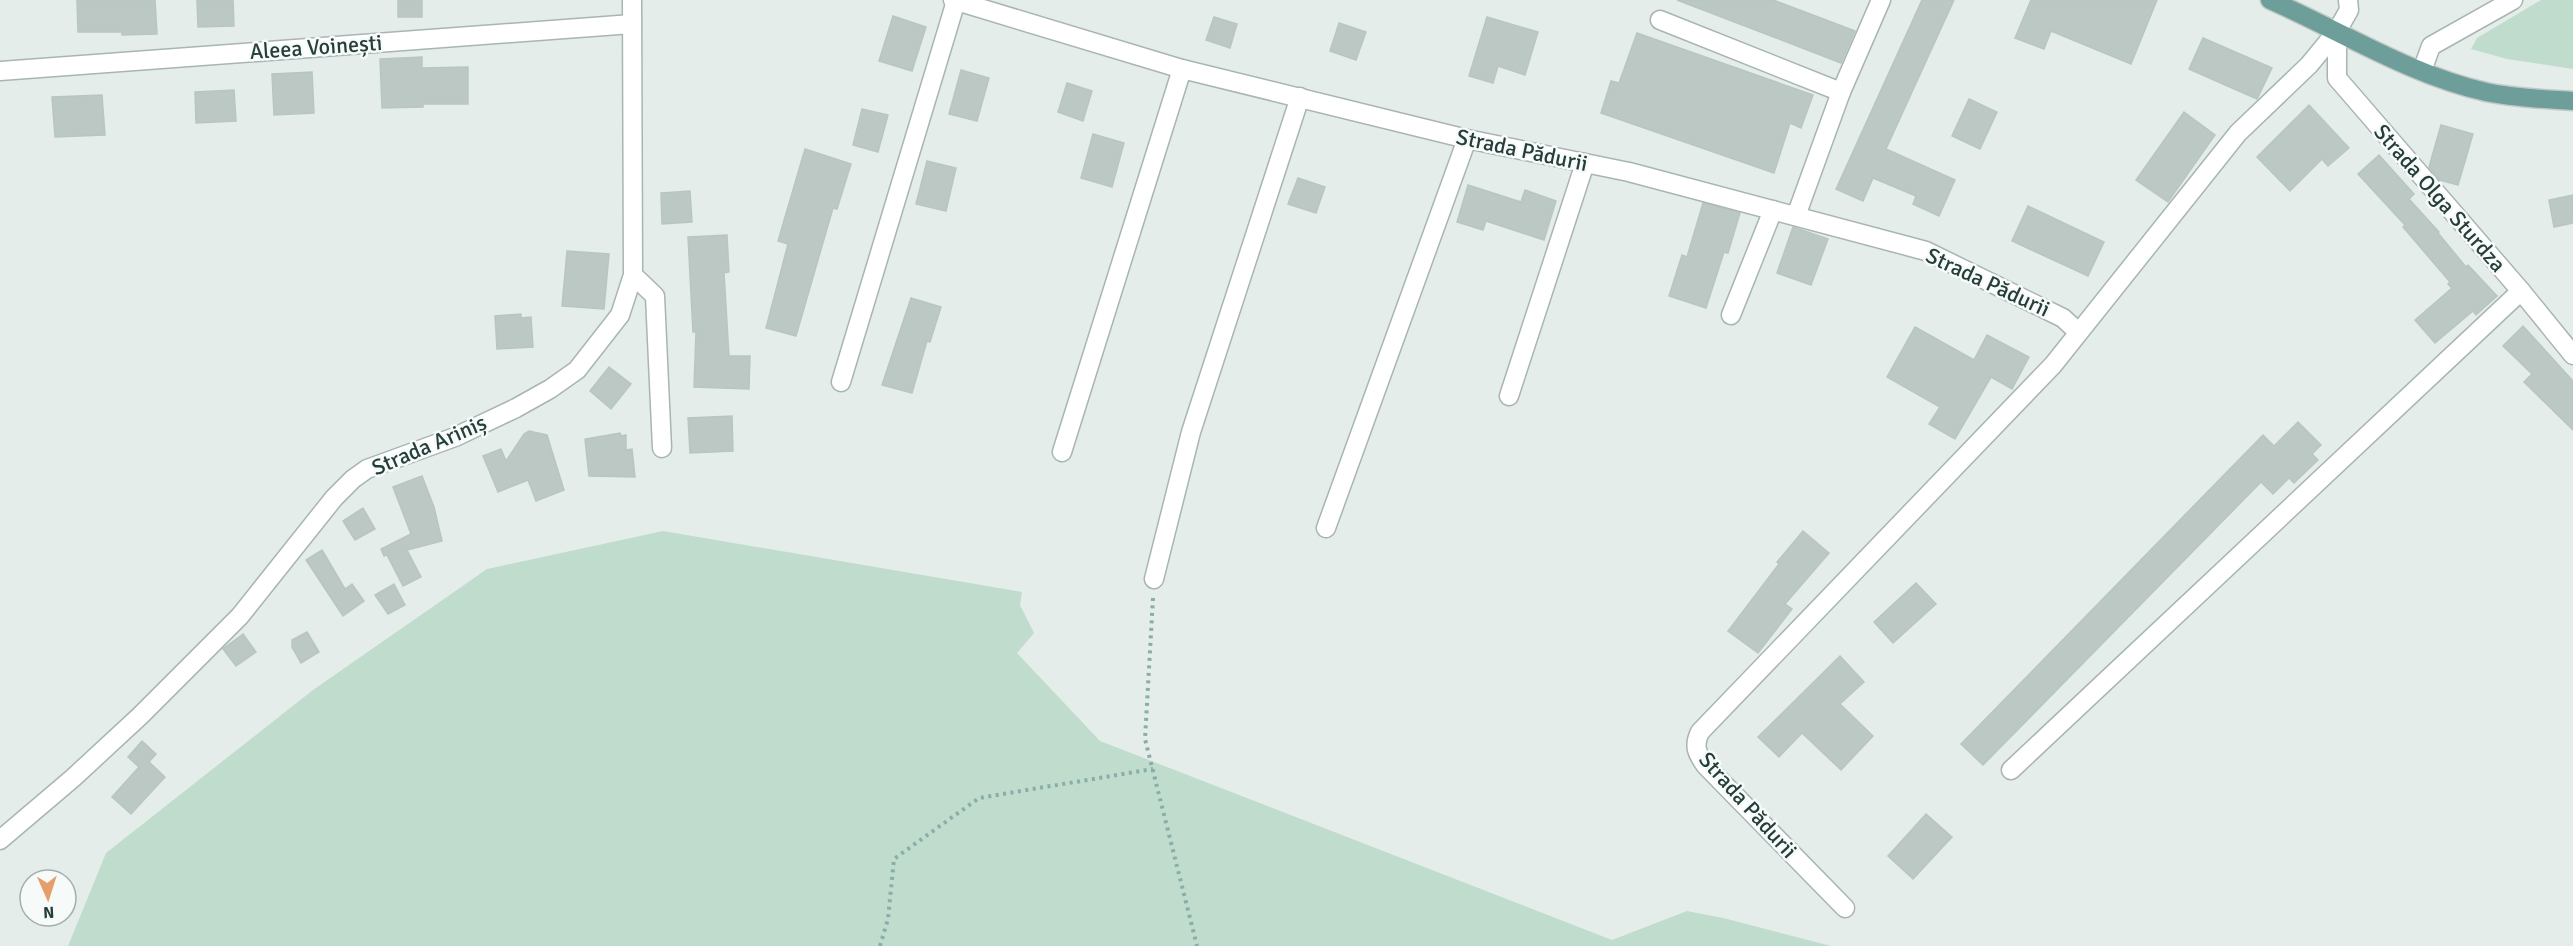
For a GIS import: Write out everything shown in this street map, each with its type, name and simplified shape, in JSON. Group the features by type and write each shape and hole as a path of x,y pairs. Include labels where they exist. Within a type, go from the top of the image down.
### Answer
{"main road":[{"path":"2270,0 2422,71 2486,92 2573,101"}],"street":[{"name":"Strada Ariniș","path":"0,840 140,716 240,616 334,498 353,479 368,470 455,437 516,408 577,370 620,315 633,275 632,0"},
{"path":"841,382 955,0"},
{"name":"Strada Pădurii","path":"955,0 1182,69 1467,139 1629,172 1926,251 2063,318 2077,332"},
{"path":"1796,216 1841,92 1881,0"},
{"path":"2337,31 2349,10 2348,0"},
{"path":"2422,71 2431,46 2513,0"},
{"path":"1660,20 1841,92"},
{"name":"Aleea Voinești","path":"0,71 632,24"},
{"name":"Strada Olga Sturdza","path":"2337,31 2337,78 2521,291 2573,355"},
{"name":"Strada Pădurii","path":"1845,908 1706,766 1698,755 1695,746 1696,738 2053,364 2238,133 2302,72 2337,31"},
{"path":"1062,453 1182,69"},
{"path":"1154,579 1191,432 1300,97"},
{"path":"1326,528 1467,139"},
{"path":"1509,396 1585,163"},
{"path":"1731,315 1773,210"},
{"path":"633,275 656,296 662,448"},
{"path":"2011,770 2521,291"}],"path":[{"path":"1154,579 1145,739 1197,946"},
{"path":"880,946 888,919 894,859 980,798 1153,769"}],"green space":[{"path":"2541,0 2573,0 2573,69 2507,59 2471,49 2477,38"},
{"path":"663,531 1022,592 1020,605 1034,633 1017,653 1100,741 1612,940 1687,911 1831,946 68,946 75,928 78,928 78,922 106,853 313,690 487,569"}],"building":[{"path":"77,0 155,0 157,34 122,35 122,32 78,32"},
{"path":"197,0 233,0 234,26 198,27"},
{"path":"398,0 422,0 422,17 398,17"},
{"path":"1677,0 1773,0 1855,31 1841,63"},
{"path":"1922,0 1954,0 1886,149 1955,180 1939,216 1913,204 1916,196 1873,178 1863,201 1836,189"},
{"path":"2031,0 2157,0 2131,64 2051,31 2044,49 2015,38"},
{"path":"893,16 926,27 912,71 879,61"},
{"path":"1214,17 1237,24 1230,48 1206,40"},
{"path":"1487,17 1538,32 1525,75 1498,66 1493,83 1469,76"},
{"path":"1339,23 1366,32 1356,60 1330,51"},
{"path":"1637,33 1813,95 1801,128 1790,123 1774,173 1601,113 1611,81 1619,83"},
{"path":"2203,38 2272,68 2257,99 2189,69"},
{"path":"422,57 422,68 468,67 468,104 423,104 423,107 382,108 380,59"},
{"path":"961,70 989,78 977,121 949,114"},
{"path":"312,72 314,113 274,115 272,74"},
{"path":"1067,83 1092,91 1083,121 1058,112"},
{"path":"234,90 236,121 196,123 195,92"},
{"path":"102,95 105,135 55,137 52,97"},
{"path":"1969,99 1997,112 1980,149 1952,136"},
{"path":"2309,105 2349,148 2328,166 2322,159 2290,191 2257,157"},
{"path":"862,109 888,115 878,152 853,145"},
{"path":"2184,112 2215,135 2168,202 2136,180"},
{"path":"2441,125 2473,134 2458,185 2440,180 2429,167"},
{"path":"1093,134 1124,143 1112,187 1081,178"},
{"path":"805,149 851,164 837,209 833,208 796,336 766,328 788,244 778,241"},
{"path":"2379,155 2414,194 2409,199 2466,267 2468,265 2497,296 2476,315 2473,311 2435,343 2415,320 2452,288 2448,284 2450,282 2403,227 2405,225 2358,174"},
{"path":"927,161 956,168 946,211 916,204"},
{"path":"1298,178 1325,187 1316,213 1288,204"},
{"path":"1468,185 1521,202 1525,190 1556,201 1544,240 1486,221 1483,230 1457,222"},
{"path":"690,191 692,222 662,224 661,193"},
{"path":"2573,195 2573,223 2554,227 2549,200"},
{"path":"1703,203 1740,213 1728,253 1724,252 1706,308 1669,296 1682,255 1687,257"},
{"path":"2028,206 2104,242 2088,276 2012,241"},
{"path":"1793,227 1828,239 1811,285 1777,273"},
{"path":"727,235 729,272 724,273 729,356 750,356 749,389 694,387 696,332 693,332 688,237"},
{"path":"567,251 609,254 604,309 562,306"},
{"path":"911,298 941,307 930,342 927,341 912,393 882,385"},
{"path":"521,314 521,318 531,317 533,347 497,349 495,316"},
{"path":"2523,326 2573,381 2573,430 2524,382 2532,374 2503,346"},
{"path":"1915,327 1974,360 1987,335 2029,357 2012,389 1991,377 1955,439 1929,424 1940,407 1887,377"},
{"path":"609,367 631,384 611,409 590,391"},
{"path":"732,416 733,451 690,453 688,418"},
{"path":"2298,422 2321,445 2312,454 2318,460 2294,483 2289,478 2273,494 2261,482 1983,765 1961,744 2263,435 2274,446"},
{"path":"529,431 547,435 564,490 536,501 528,480 498,492 483,456 501,449 506,461 524,434"},
{"path":"620,433 621,436 626,435 626,450 632,449 635,477 589,476 585,439"},
{"path":"422,476 434,507 442,541 407,550 421,577 403,586 387,555 384,556 381,549 411,534 393,487"},
{"path":"363,508 375,529 355,540 343,521"},
{"path":"1803,531 1829,553 1785,604 1792,609 1758,653 1728,631 1779,564 1777,562"},
{"path":"322,550 345,589 352,584 364,601 343,616 306,560"},
{"path":"1916,583 1936,604 1893,643 1874,622"},
{"path":"394,584 405,605 388,614 375,595"},
{"path":"307,632 319,652 301,663 292,647 292,640"},
{"path":"243,634 256,652 236,666 223,649"},
{"path":"1840,656 1864,682 1840,704 1873,736 1841,770 1802,733 1779,757 1758,737"},
{"path":"142,741 156,754 149,762 165,777 131,814 112,797 139,767 128,757"},
{"path":"1926,814 1952,837 1913,879 1888,856"}]}
